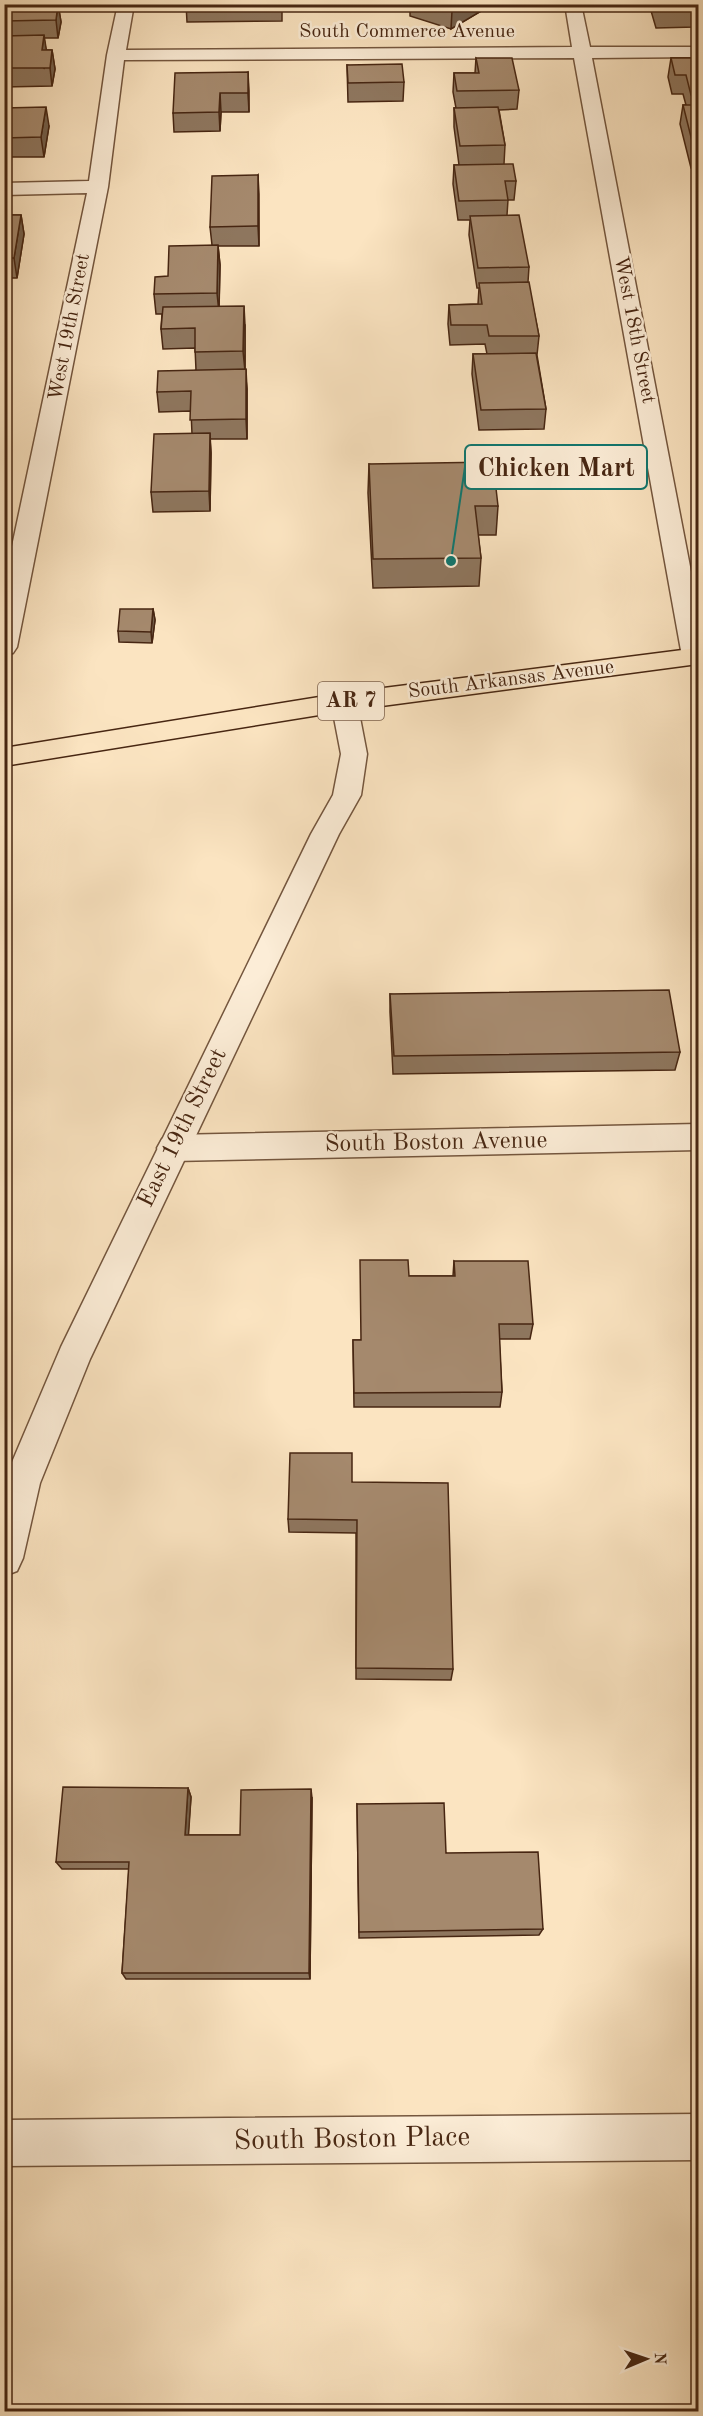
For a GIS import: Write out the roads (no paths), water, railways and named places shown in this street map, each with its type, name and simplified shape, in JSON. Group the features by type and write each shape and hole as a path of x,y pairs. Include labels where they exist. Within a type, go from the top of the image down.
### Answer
{"highway":[{"name":"South Arkansas Avenue","path":"4,757 344,702 697,656"}],"street":[{"name":"West 19th Street","path":"4,647 98,187 116,55 126,4"},
{"name":"West 18th Street","path":"573,4 697,656"},
{"name":"South Commerce Avenue","path":"116,55 699,52"},
{"path":"4,189 98,187"},
{"name":"East 19th Street","path":"4,1558 22,1483 73,1358 325,834 347,795 354,754 344,702"},
{"name":"South Boston Avenue","path":"173,1148 699,1137"},
{"name":"South Boston Place","path":"4,2143 699,2137"}],"place":[{"name":"Chicken Mart","path":"451,561"}]}
